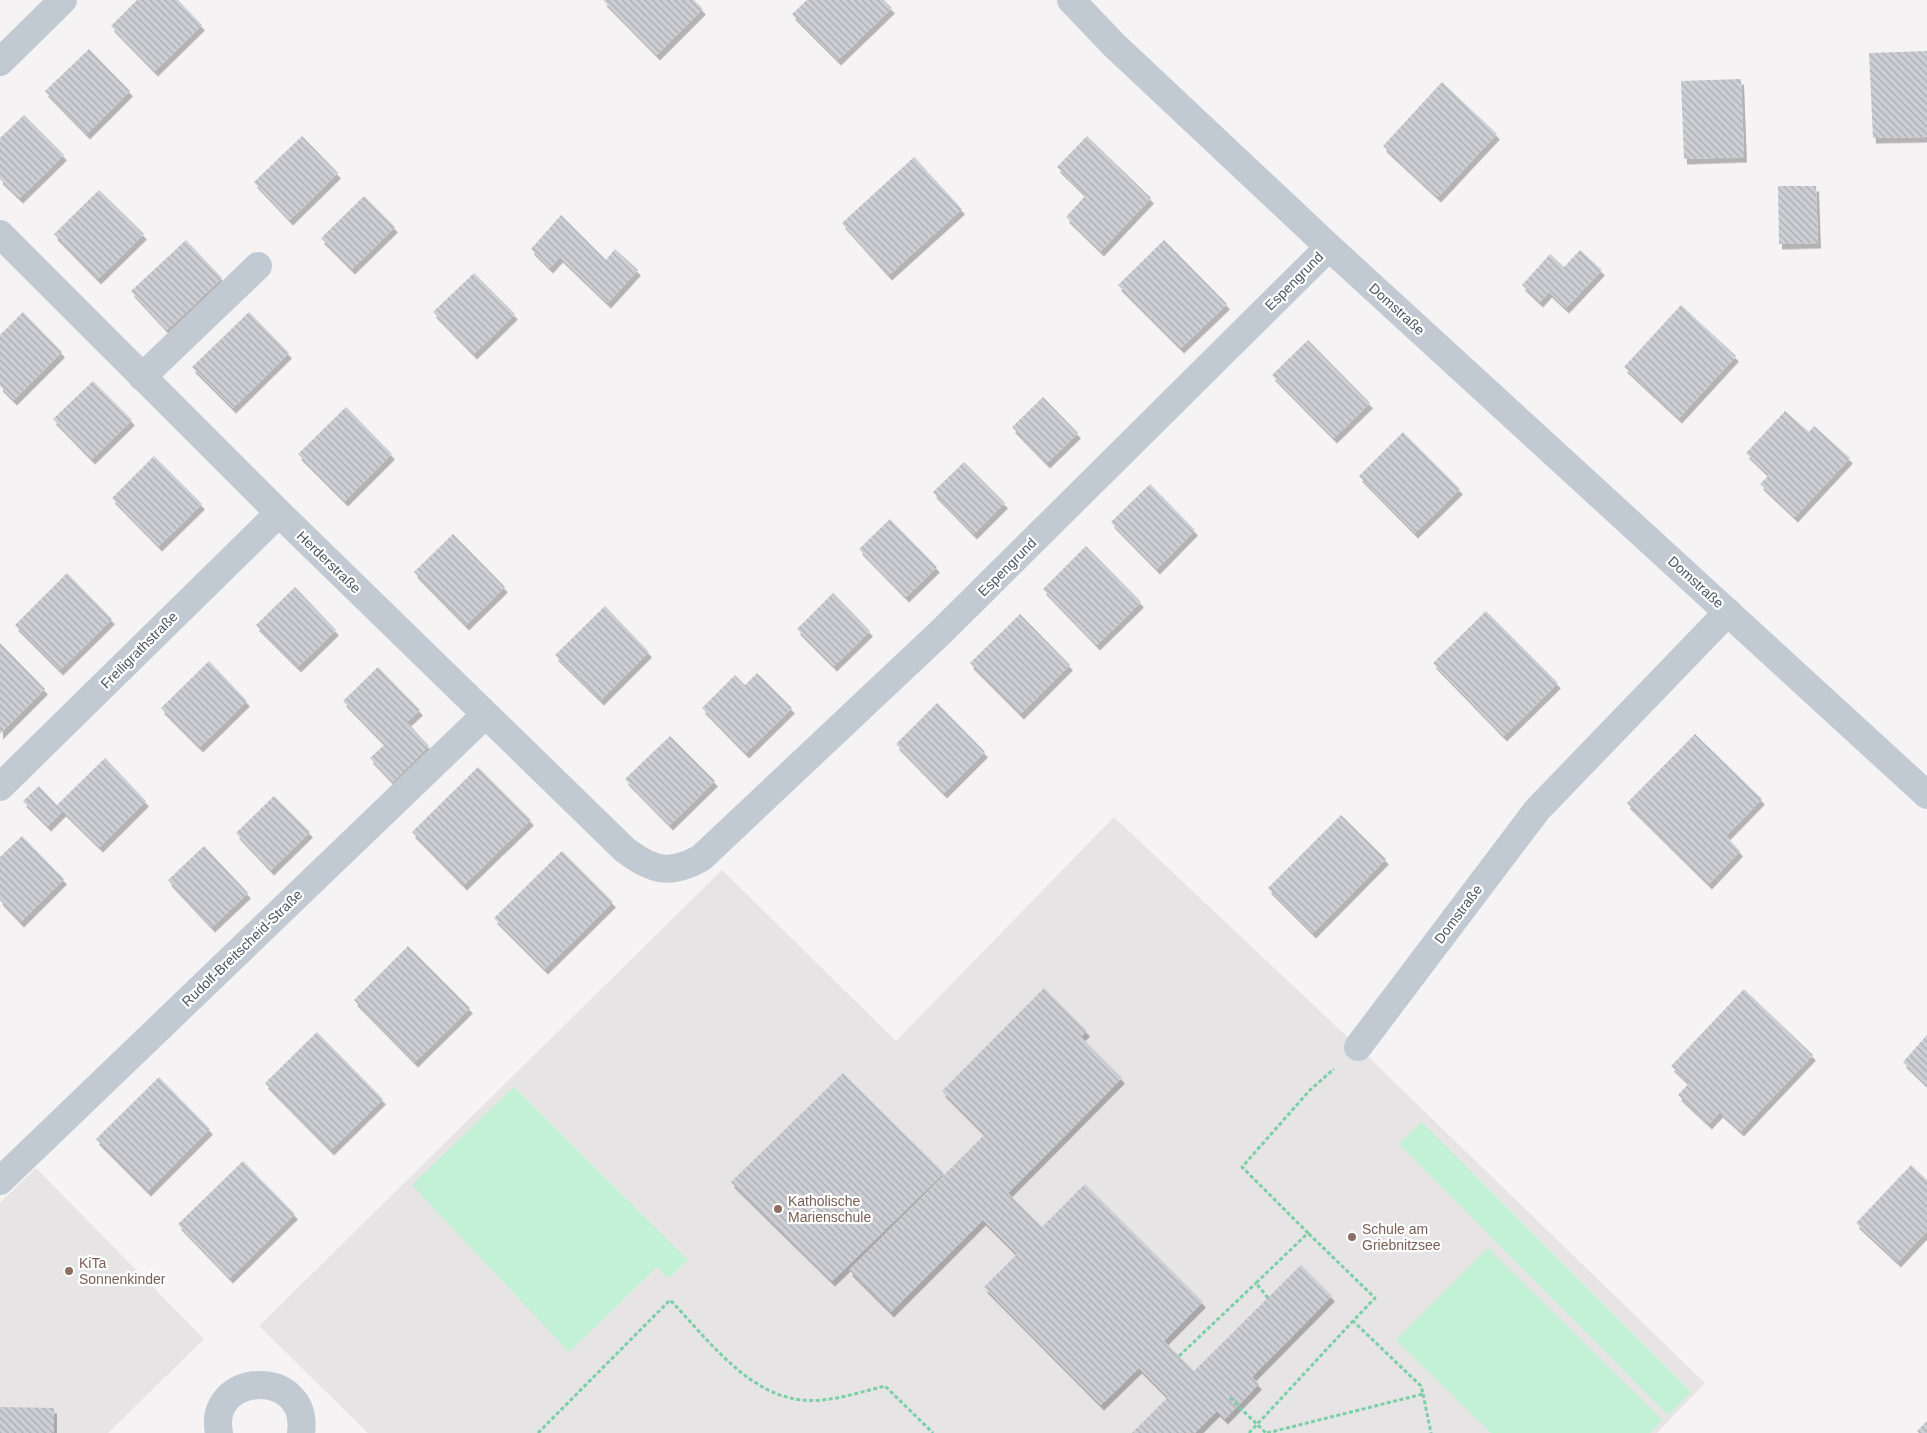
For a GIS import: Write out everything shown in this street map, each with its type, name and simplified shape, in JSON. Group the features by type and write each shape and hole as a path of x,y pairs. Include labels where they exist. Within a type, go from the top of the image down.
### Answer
{"street":[{"path":"0,62 63,0"},
{"name":"Domstraße","path":"1071,0 1114,45 1329,247 1927,796"},
{"name":"Herderstraße","path":"0,234 279,513 625,850 646,865 672,869"},
{"name":"Espengrund","path":"672,869 688,865 701,858 942,631 1329,247"},
{"path":"142,377 258,266"},
{"name":"Freiligrathstraße","path":"0,787 279,513"},
{"name":"Domstraße","path":"1358,1047 1537,810 1728,612"},
{"name":"Rudolf-Breitscheid-Straße","path":"0,1181 485,715"},
{"path":"219,1433 217,1420 226,1402 240,1388 257,1383 275,1386 296,1403 302,1424 301,1433"}],"path":[{"path":"1248,1433 1374,1298 1242,1167 1310,1090 1358,1047"},
{"path":"1179,1356 1308,1233"},
{"path":"1256,1282 1268,1298"},
{"path":"538,1433 670,1300 743,1377 785,1399 822,1400 885,1386 933,1433"},
{"path":"1353,1320 1421,1386 1431,1433"},
{"path":"1230,1398 1266,1433 1423,1394"}],"shaded area":[{"name":"Katholische Marienschule","path":"1114,817 1358,1047 1705,1383 1657,1433 368,1433 259,1326 722,870 896,1041"},
{"name":"KiTa Sonnenkinder","path":"36,1168 204,1339 108,1433 0,1433 0,1203"}],"green space":[{"path":"514,1087 688,1260 669,1278 657,1267 569,1352 412,1185"},
{"path":"1422,1122 1691,1392 1668,1415 1399,1144"},
{"path":"1488,1248 1662,1420 1650,1433 1491,1433 1396,1340"}],"building":[{"path":"137,0 178,0 202,25 155,71 111,26"},
{"path":"603,0 694,0 703,9 657,55"},
{"path":"807,0 884,0 892,8 838,60 792,14"},
{"path":"89,49 130,91 87,134 45,91"},
{"path":"1927,51 1927,137 1873,138 1869,53"},
{"path":"1741,79 1744,157 1684,159 1681,81"},
{"path":"1442,82 1497,134 1438,197 1383,146"},
{"path":"24,115 64,155 20,198 0,179 0,138"},
{"path":"302,136 338,173 290,220 254,182"},
{"path":"1087,136 1151,198 1101,251 1066,217 1086,195 1057,167"},
{"path":"914,157 962,209 889,275 842,223"},
{"path":"1778,186 1816,186 1818,243 1779,244"},
{"path":"99,190 144,234 98,279 54,234"},
{"path":"364,196 395,227 352,269 321,238"},
{"path":"561,215 606,260 615,249 638,270 608,303 560,257 550,268 531,249"},
{"path":"186,240 222,278 167,330 131,291"},
{"path":"1164,240 1227,304 1181,348 1118,285"},
{"path":"1580,250 1602,270 1566,308 1549,292 1540,302 1522,285 1550,254 1564,267"},
{"path":"474,273 515,314 474,354 433,312"},
{"path":"1681,305 1736,356 1679,418 1624,367"},
{"path":"23,312 62,352 14,400 0,386 0,335"},
{"path":"249,312 289,353 233,408 192,367"},
{"path":"1308,340 1370,403 1334,438 1272,375"},
{"path":"93,381 132,420 92,459 53,419"},
{"path":"1043,397 1078,433 1047,463 1012,427"},
{"path":"346,407 392,454 345,501 298,454"},
{"path":"1785,411 1809,432 1814,426 1850,458 1795,517 1760,484 1769,475 1746,453"},
{"path":"1403,432 1460,489 1415,533 1359,476"},
{"path":"154,456 202,504 159,546 112,498"},
{"path":"964,462 1005,503 974,534 933,492"},
{"path":"1150,484 1195,530 1157,569 1111,522"},
{"path":"890,519 937,567 906,597 859,549"},
{"path":"453,534 505,587 466,625 414,572"},
{"path":"1086,546 1141,602 1097,645 1043,589"},
{"path":"67,573 112,619 60,670 15,625"},
{"path":"295,587 336,630 298,667 256,625"},
{"path":"833,593 870,631 834,666 797,629"},
{"path":"605,606 649,652 601,700 555,655"},
{"path":"1486,611 1558,683 1504,736 1433,663"},
{"path":"1020,614 1070,665 1021,714 970,663"},
{"path":"0,643 45,689 0,734"},
{"path":"209,661 247,701 200,747 161,708"},
{"path":"378,667 420,710 407,722 429,746 393,782 370,758 385,744 343,701"},
{"path":"757,673 792,708 746,753 702,708 735,675 745,685"},
{"path":"937,703 985,752 944,793 896,744"},
{"path":"1695,734 1762,799 1726,836 1740,851 1709,884 1627,803"},
{"path":"670,736 715,781 670,825 625,779"},
{"path":"105,758 146,801 100,847 63,811 48,826 23,801 39,786 57,805"},
{"path":"478,767 531,820 464,885 412,832"},
{"path":"274,796 310,832 271,870 236,833"},
{"path":"1341,815 1386,859 1313,933 1268,888"},
{"path":"22,836 64,879 21,922 0,900 0,857"},
{"path":"204,846 248,893 212,927 168,880"},
{"path":"562,851 613,902 545,969 494,918"},
{"path":"408,946 470,1008 415,1062 354,1000"},
{"path":"1044,988 1087,1031 1081,1037 1122,1078 1008,1193 1042,1227 1085,1184 1203,1302 1164,1341 1194,1371 1301,1265 1332,1296 1252,1377 1259,1384 1225,1419 1217,1411 1195,1433 1132,1433 1168,1397 1139,1368 1101,1405 984,1287 1017,1254 983,1220 891,1312 849,1270 985,1134 942,1091"},
{"path":"1744,989 1813,1055 1741,1131 1720,1112 1709,1124 1678,1095 1689,1083 1671,1066"},
{"path":"317,1032 383,1099 331,1150 265,1083"},
{"path":"1927,1035 1927,1085 1903,1062"},
{"name":"Katholische Marienschule","path":"843,1073 944,1173 832,1281 731,1182"},
{"path":"159,1077 210,1129 148,1191 96,1139"},
{"path":"243,1161 295,1214 230,1278 178,1224"},
{"path":"1911,1165 1927,1180 1927,1231 1898,1262 1856,1223"},
{"path":"0,1407 54,1408 54,1433 0,1433"},
{"path":"1927,1421 1927,1433 1919,1433 1917,1431"}],"place":[{"name":"Katholische Marienschule","path":"778,1209"},
{"name":"Schule am Griebnitzsee","path":"1352,1237"},
{"name":"KiTa Sonnenkinder","path":"69,1271"}]}
